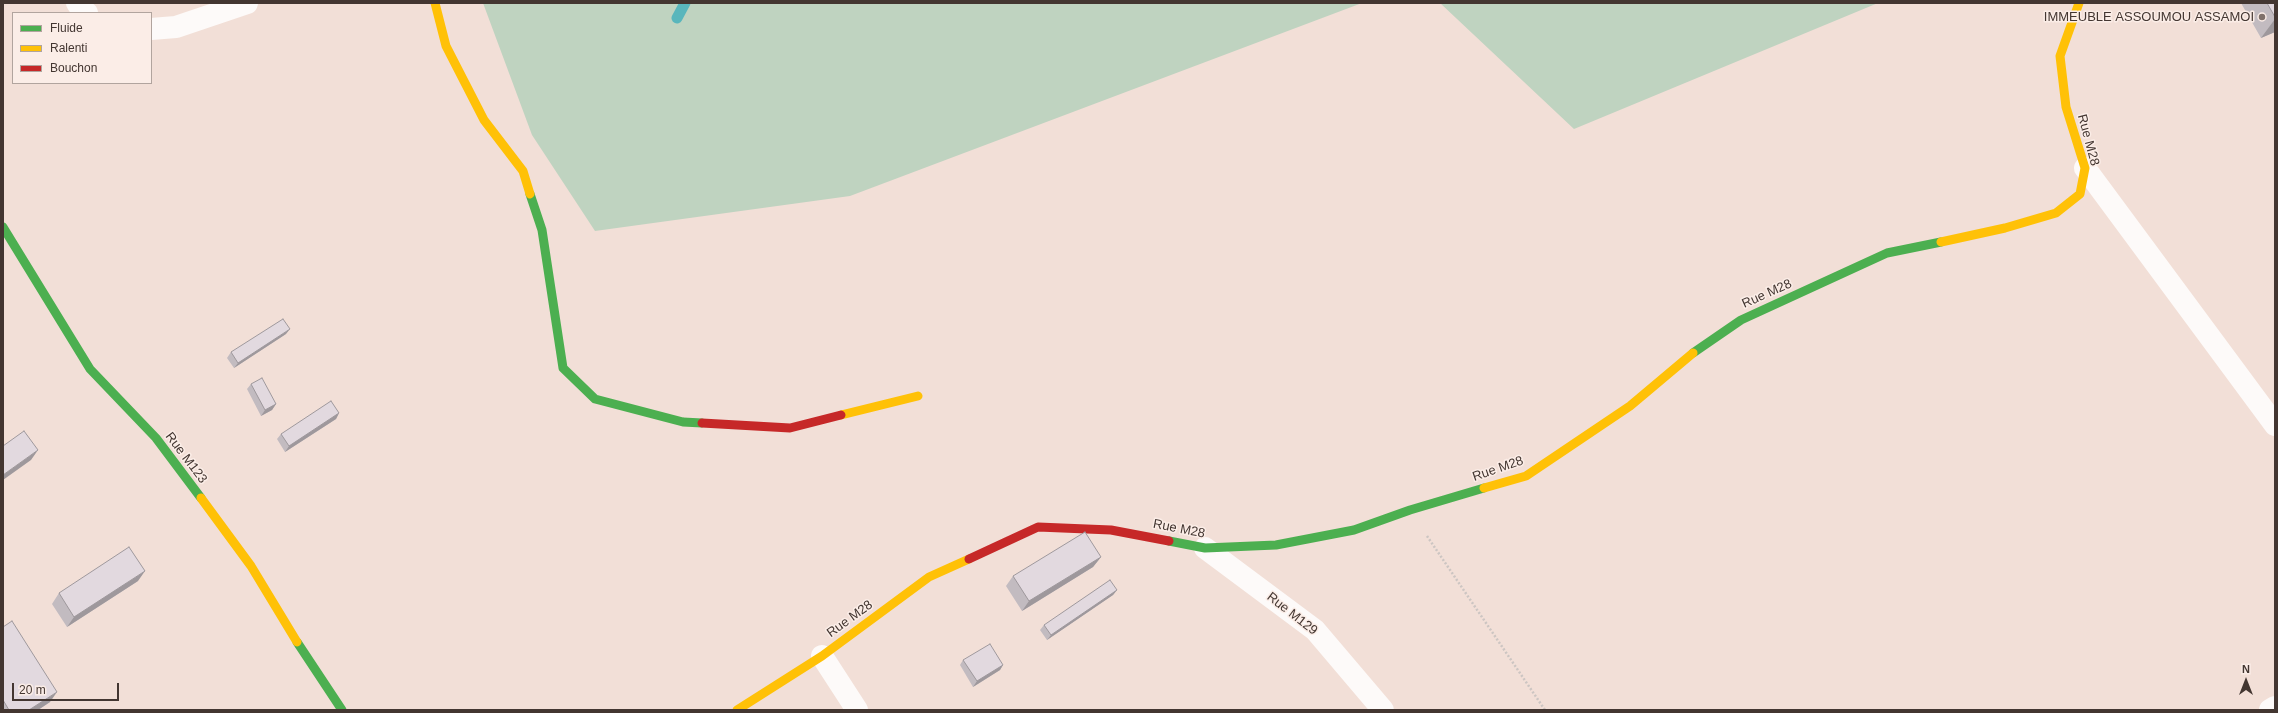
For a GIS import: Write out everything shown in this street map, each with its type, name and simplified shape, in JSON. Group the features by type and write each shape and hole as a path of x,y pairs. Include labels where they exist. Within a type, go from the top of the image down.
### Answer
{"street":[{"path":"77,3 81,9 86,12"},
{"path":"152,30 176,27 246,3"},
{"path":"435,3 446,46 484,120 524,171 542,230 563,368 595,399 683,422 790,428 918,396"},
{"name":"Rue M28","path":"737,710 822,656 929,577 1038,527 1111,530 1205,548 1284,544 1354,530 1410,510 1526,476 1630,406 1697,349 1741,320 1888,253 2005,228 2056,213 2080,194 2085,168 2066,107 2060,56 2079,3"},
{"path":"2085,168 2275,425"},
{"name":"Rue M123","path":"3,227 90,369 156,438 251,566 289,630 322,677 342,710"},
{"name":"Rue M129","path":"1205,548 1314,630 1383,710"},
{"path":"822,656 857,710"},
{"path":"2270,710 2275,707"}],"path":[{"path":"1410,510 1545,710"}],"green space":[{"path":"483,3 1362,3 850,196 595,231 532,135"},
{"path":"1440,3 1878,3 1574,129"}],"building":[{"path":"2267,3 2275,3 2275,17"},
{"path":"283,319 290,329 238,363 231,352"},
{"path":"262,378 276,404 265,410 251,384"},
{"path":"331,401 339,413 289,446 281,434"},
{"path":"24,431 38,450 3,475 3,446"},
{"path":"1085,532 1101,557 1029,601 1013,576"},
{"path":"129,547 145,571 74,617 59,593"},
{"path":"1110,580 1117,590 1051,635 1044,625"},
{"path":"12,621 57,692 29,710 9,710 3,700 3,627"},
{"path":"990,644 1003,665 977,681 963,660"}],"waterway":[{"path":"677,18 685,3"}],"traffic: fast":[{"path":"530,194 542,230 563,368 595,399 683,422 702,423"},
{"path":"3,227 90,369 156,438 201,498"},
{"path":"1693,353 1741,320 1887,253 1941,242"},
{"path":"1169,541 1205,548 1276,545 1354,530 1410,510 1484,488"},
{"path":"297,642 342,710"}],"traffic: slow":[{"path":"435,3 446,46 484,120 523,171 530,194"},
{"path":"1941,242 2005,228 2056,213 2080,194 2085,168 2066,107 2060,56 2079,3"},
{"path":"1484,488 1526,476 1630,406 1693,353"},
{"path":"841,415 918,396"},
{"path":"201,498 251,566 297,642"},
{"path":"737,710 822,656 929,577 969,559"}],"traffic: jam":[{"path":"702,423 790,428 841,415"},
{"path":"969,559 1038,527 1111,530 1169,541"}],"place":[{"name":"IMMEUBLE ASSOUMOU ASSAMOI","path":"2262,17"}]}
